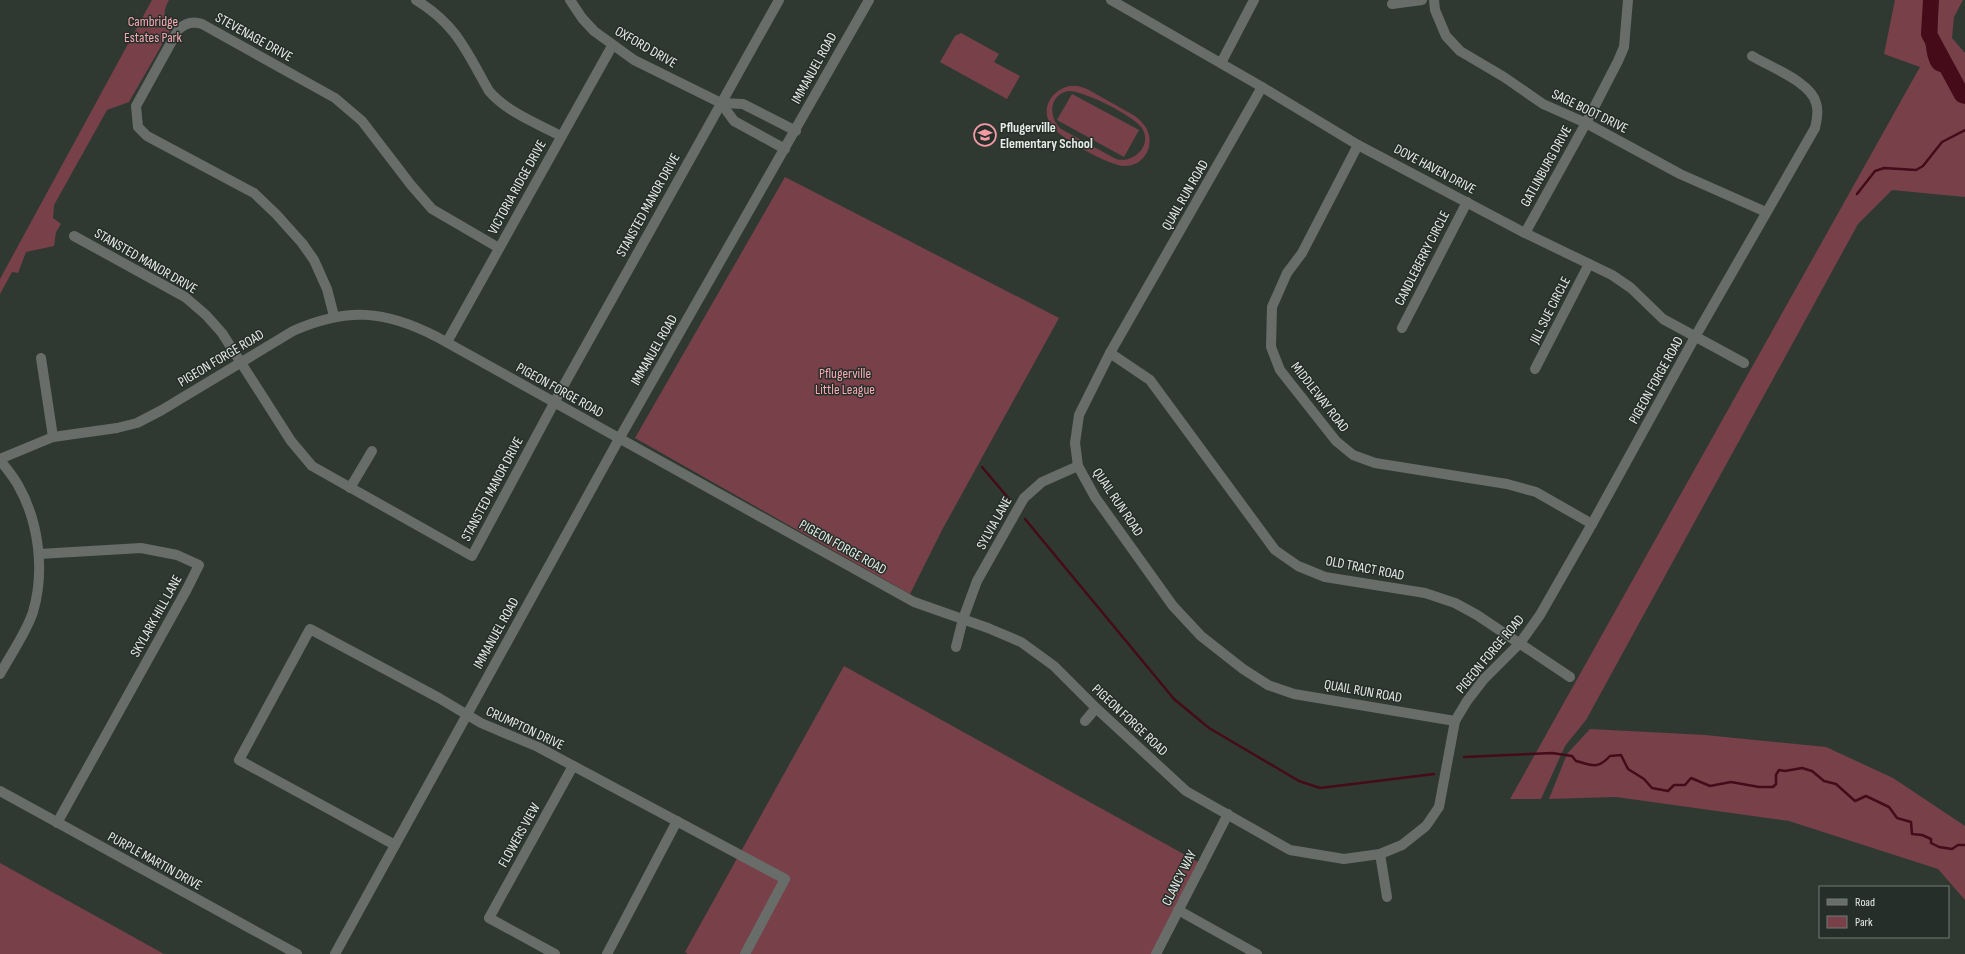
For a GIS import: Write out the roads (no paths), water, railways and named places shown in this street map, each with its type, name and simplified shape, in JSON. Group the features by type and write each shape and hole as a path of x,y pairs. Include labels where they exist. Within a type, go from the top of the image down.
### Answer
{"street":[{"path":"416,0 433,10 454,32 489,91 496,99 505,106 561,136"},
{"name":"OXFORD DRIVE","path":"570,0 590,27 612,46 634,60 721,103"},
{"name":"STANSTED MANOR DRIVE","path":"74,236 184,297 206,315 222,333 242,361 291,441 312,466 472,556 554,403 779,0"},
{"name":"IMMANUEL ROAD","path":"335,954 619,439 786,149 869,0"},
{"name":"DOVE HAVEN DRIVE","path":"1111,0 1262,87 1358,145 1589,264 1631,288 1663,319 1744,363"},
{"path":"1221,63 1254,0"},
{"path":"1392,4 1422,0"},
{"name":"SAGE BOOT DRIVE","path":"1434,0 1435,10 1446,36 1460,51 1504,77 1543,104 1586,123 1680,174 1766,212"},
{"name":"GATLINBURG DRIVE","path":"1525,232 1586,123 1624,47 1628,0"},
{"name":"STEVENAGE DRIVE","path":"334,316 327,289 314,260 302,243 276,214 254,194 147,136 138,127 136,106 178,30 183,26 196,22 202,24 335,98 362,121 411,185 432,209 499,248"},
{"name":"VICTORIA RIDGE DRIVE","path":"448,342 612,46"},
{"name":"PIGEON FORGE ROAD","path":"0,460 53,437 117,428 137,423 162,410 293,331 312,322 334,316 365,314 395,318 420,328 448,342 554,403 914,602 963,619 1021,642 1054,666 1096,708 1186,791 1290,850 1344,859 1380,854 1402,846 1426,826 1439,807 1455,721 1467,700 1484,679 1520,644 1540,615 1695,337 1815,128 1818,115 1817,104 1807,87 1752,56"},
{"name":"QUAIL RUN ROAD","path":"1262,87 1110,353 1079,415 1075,442 1078,466 1095,497 1174,606 1201,636 1244,669 1268,685 1294,694 1455,721"},
{"path":"721,103 743,104 796,131"},
{"path":"721,103 734,121 786,149"},
{"name":"MIDDLEWAY ROAD","path":"1358,145 1302,253 1287,273 1272,307 1271,348 1280,370 1336,442 1353,454 1375,463 1507,484 1536,492 1592,524"},
{"name":"CANDLEBERRY CIRCLE","path":"1402,328 1467,202"},
{"name":"JILL SUE CIRCLE","path":"1535,369 1589,264"},
{"name":"OLD TRACT ROAD","path":"1110,353 1150,380 1275,550 1298,566 1325,577 1425,593 1455,603 1477,615 1570,677"},
{"path":"41,358 53,437"},
{"path":"350,488 372,451"},
{"path":"0,460 18,485 33,520 39,554 39,581 32,612 0,674"},
{"name":"SYLVIA LANE","path":"956,646 963,619 977,581 1024,498 1042,482 1078,466"},
{"name":"SKYLARK HILL LANE","path":"39,554 141,548 177,555 199,565 57,823"},
{"path":"395,846 239,760 306,636 310,629 439,698 466,715"},
{"path":"1085,721 1096,708"},
{"name":"CRUMPTON DRIVE","path":"466,715 481,723 538,747 785,879 745,954"},
{"name":"FLOWERS VIEW","path":"555,954 489,918 573,766"},
{"name":"PURPLE MARTIN DRIVE","path":"0,792 297,954"},
{"name":"CLANCY WAY","path":"1156,954 1228,814"},
{"path":"607,954 677,821"},
{"path":"1380,854 1387,897"},
{"path":"1178,910 1257,954"}],"waterway":[{"path":"1931,0 1929,34 1962,95 1965,96"},
{"path":"1857,194 1875,171 1884,168 1916,170 1923,166 1942,142 1965,130"},
{"path":"982,467 1010,500"},
{"path":"1025,519 1174,699 1209,728 1299,781 1320,788 1434,774"},
{"path":"1464,757 1552,753 1572,756 1576,761 1590,765 1598,765 1610,756 1621,755 1628,769 1644,779 1652,788 1668,791 1674,785 1685,785 1691,778 1710,786 1731,782 1759,787 1773,787 1776,784 1776,775 1779,770 1785,771 1802,768 1812,771 1824,781 1836,784 1855,801 1866,796 1889,807 1897,818 1911,822 1912,834 1922,835 1931,839 1931,843 1939,847 1952,849 1958,845 1965,845"}],"place":[{"name":"Pflugerville Elementary School","path":"985,135"}],"park label":[{"name":"Cambridge Estates Park","path":"153,30"},
{"name":"Pflugerville Little League","path":"845,382"}]}
